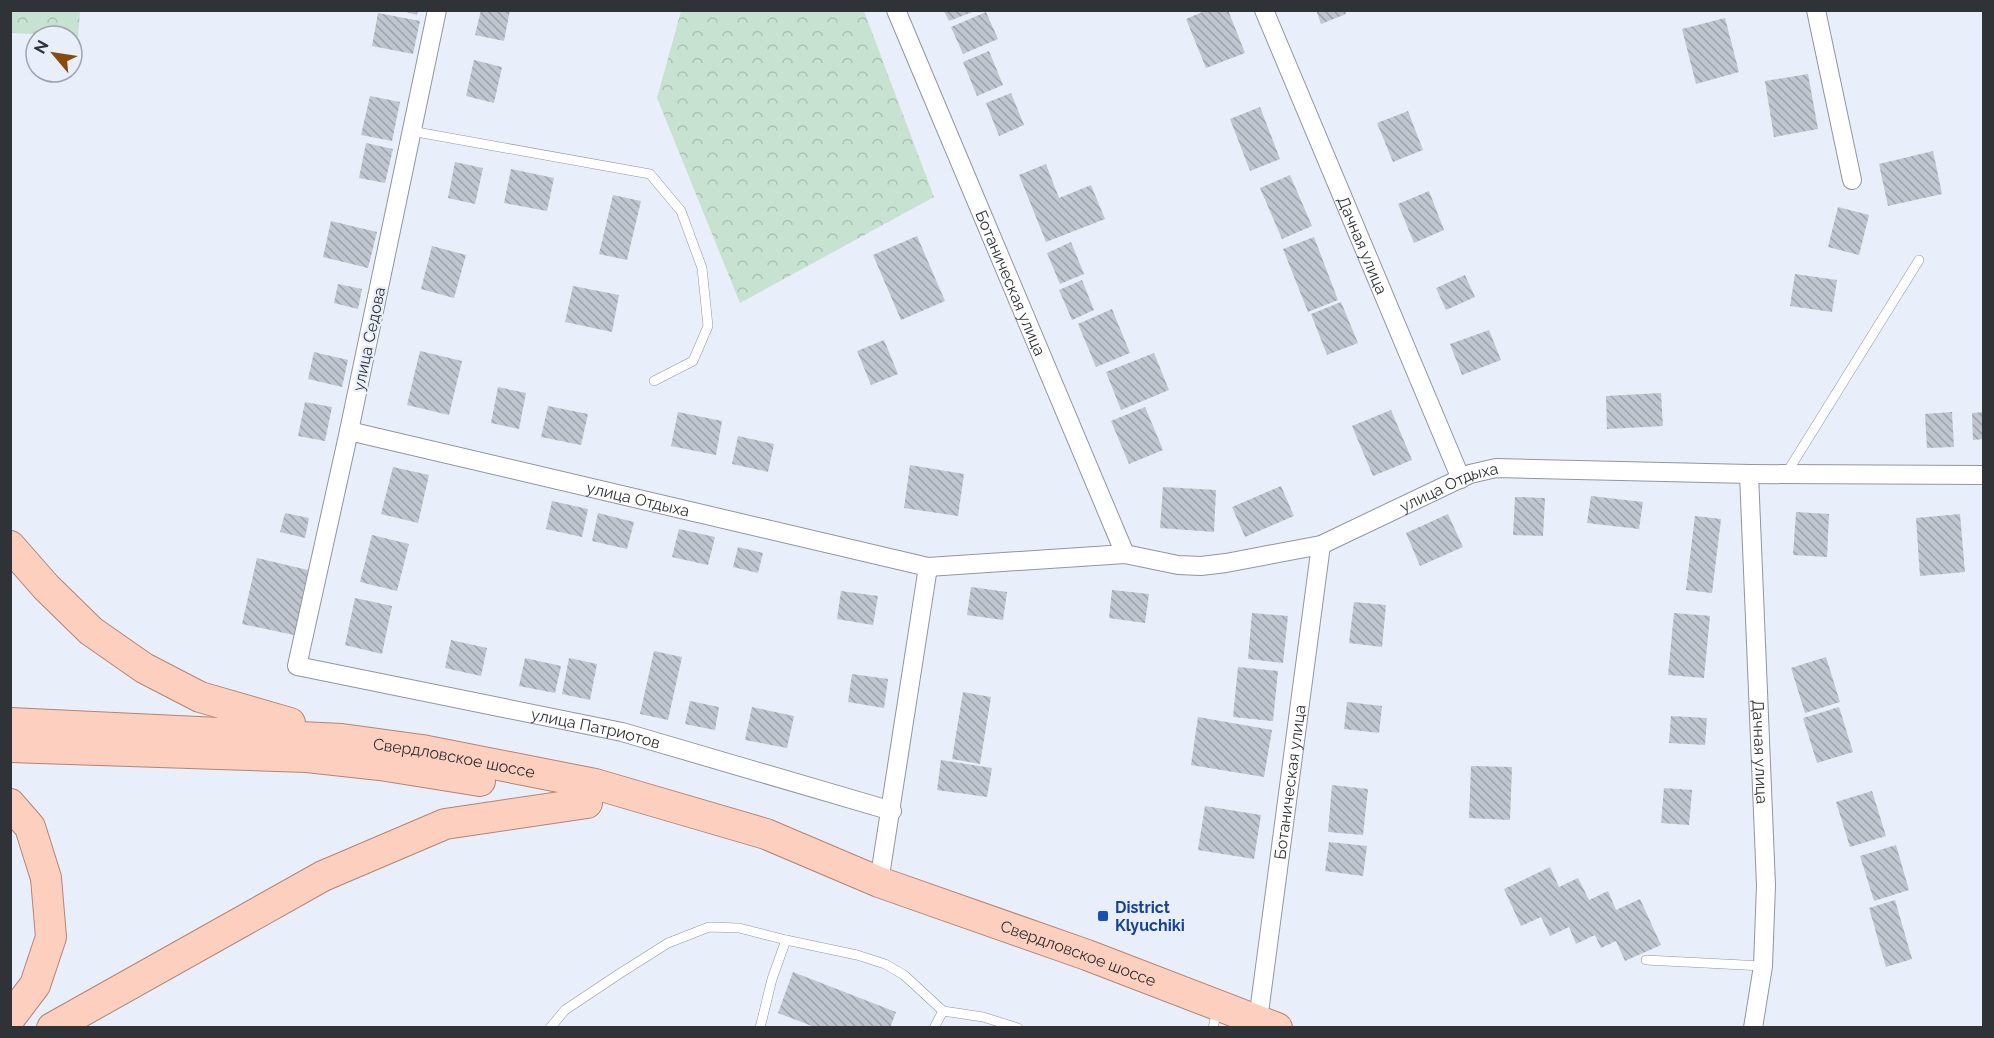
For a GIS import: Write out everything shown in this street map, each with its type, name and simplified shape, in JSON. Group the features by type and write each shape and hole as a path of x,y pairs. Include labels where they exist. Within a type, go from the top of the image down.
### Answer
{"main road":[{"path":"10,546 46,587 91,631 144,668 200,697 342,738"},
{"name":"Свердловское шоссе","path":"10,723 342,738 422,750 595,784 766,834 879,882 1087,955 1216,1016 1268,1024"},
{"name":"Свердловское шоссе","path":"10,747 307,757 380,765 473,780 587,803 753,850 879,882"},
{"path":"52,1028 323,876 445,824 587,803"},
{"path":"10,804 30,827 46,878 51,937 35,986 10,1018"}],"street":[{"name":"улица Седова","path":"297,666 350,431 438,10"},
{"name":"Ботаническая улица","path":"896,10 1125,554"},
{"name":"Дачная улица","path":"1264,10 1461,479"},
{"path":"1816,10 1852,180"},
{"name":"улица Отдыха","path":"350,431 928,567 1125,554 1178,565 1201,566 1226,563 1321,545 1470,474 1496,468 1749,474 1983,475"},
{"name":"Дачная улица","path":"1749,474 1766,885 1763,966 1753,1028"},
{"name":"Ботаническая улица","path":"1268,1024 1321,545"},
{"path":"879,882 892,811 928,567"},
{"name":"улица Патриотов","path":"297,666 622,732 892,811"}],"lane":[{"path":"411,131 650,174 681,211 702,268 708,326 693,361 654,381"},
{"path":"1786,474 1919,260"},
{"path":"550,1028 565,1010 619,974 668,943 709,927 739,928 885,963 904,975 943,1011 982,1017 1018,1028"},
{"path":"760,1028 771,980 786,940"},
{"path":"1646,960 1763,966"},
{"path":"934,1028 943,1011"}],"green space":[{"path":"10,11 80,11 79,24 24,24 24,34 11,33"},
{"path":"681,11 864,11 934,197 740,303 657,98"}],"building":[{"path":"399,10 418,10 417,15"},
{"path":"481,10 510,10 504,41 475,35"},
{"path":"1207,10 1228,10 1245,53 1206,68 1186,19"},
{"path":"1316,10 1345,10 1346,14 1321,24"},
{"path":"944,11 975,11 949,21"},
{"path":"986,12 998,39 963,54 951,27"},
{"path":"378,13 420,21 413,54 372,46"},
{"path":"1725,18 1739,72 1696,84 1682,29"},
{"path":"989,51 1003,85 977,96 963,62"},
{"path":"474,60 502,67 494,103 466,96"},
{"path":"1808,74 1818,129 1774,137 1765,81"},
{"path":"1011,93 1024,125 999,136 986,103"},
{"path":"370,96 400,102 392,141 361,135"},
{"path":"1260,107 1280,159 1250,171 1230,119"},
{"path":"1408,111 1423,150 1393,162 1377,123"},
{"path":"366,143 393,149 385,183 359,178"},
{"path":"1933,151 1942,194 1888,206 1879,164"},
{"path":"455,162 483,168 475,204 448,198"},
{"path":"1046,164 1059,198 1091,185 1105,219 1046,242 1019,175"},
{"path":"511,169 554,178 547,211 504,203"},
{"path":"1290,175 1312,226 1282,239 1260,188"},
{"path":"1429,191 1444,230 1414,243 1398,204"},
{"path":"613,195 641,201 627,260 599,254"},
{"path":"1838,207 1869,215 1859,255 1828,247"},
{"path":"331,221 377,232 368,268 323,257"},
{"path":"917,236 945,301 901,320 873,255"},
{"path":"1314,237 1338,300 1308,312 1283,249"},
{"path":"1071,242 1084,274 1060,284 1047,253"},
{"path":"432,246 466,255 454,298 421,289"},
{"path":"1795,274 1837,280 1832,312 1790,306"},
{"path":"1465,275 1475,297 1446,310 1436,288"},
{"path":"1082,280 1094,310 1072,320 1059,290"},
{"path":"338,284 362,289 358,309 334,303"},
{"path":"573,286 619,295 612,332 565,322"},
{"path":"1341,302 1358,343 1327,355 1311,314"},
{"path":"1112,309 1130,353 1096,367 1078,324"},
{"path":"1489,330 1501,360 1462,375 1450,344"},
{"path":"884,340 898,374 871,385 857,351"},
{"path":"420,351 462,361 449,415 407,405"},
{"path":"314,352 348,360 342,387 308,379"},
{"path":"1154,353 1169,390 1121,410 1106,372"},
{"path":"498,387 526,393 519,429 491,423"},
{"path":"1661,393 1663,426 1607,429 1606,396"},
{"path":"305,402 332,407 325,441 298,436"},
{"path":"548,406 588,414 581,445 541,437"},
{"path":"1145,407 1163,450 1129,464 1111,421"},
{"path":"1391,410 1412,460 1373,476 1352,426"},
{"path":"678,412 722,421 716,455 671,446"},
{"path":"1952,412 1954,447 1927,448 1925,414"},
{"path":"1984,412 1984,439 1973,440 1972,413"},
{"path":"738,436 774,444 768,472 732,464"},
{"path":"910,465 964,474 958,516 904,508"},
{"path":"393,467 429,475 418,523 381,514"},
{"path":"1281,486 1294,516 1245,537 1232,507"},
{"path":"1163,487 1216,490 1214,532 1160,528"},
{"path":"1591,496 1643,502 1639,529 1587,523"},
{"path":"1515,497 1545,498 1543,536 1513,535"},
{"path":"552,501 588,509 582,537 546,529"},
{"path":"1796,512 1829,514 1827,557 1793,555"},
{"path":"285,513 309,518 305,538 280,532"},
{"path":"598,513 634,522 627,549 592,541"},
{"path":"1448,514 1463,547 1420,566 1406,533"},
{"path":"1960,514 1965,572 1920,576 1916,518"},
{"path":"1695,516 1721,519 1712,593 1686,590"},
{"path":"679,529 715,537 708,565 672,557"},
{"path":"372,535 409,544 397,591 360,582"},
{"path":"738,547 763,553 758,573 733,567"},
{"path":"257,558 308,570 294,635 242,624"},
{"path":"971,587 1007,592 1003,620 967,615"},
{"path":"1112,590 1149,594 1145,623 1109,618"},
{"path":"841,591 878,596 873,625 837,619"},
{"path":"355,598 392,606 382,654 345,645"},
{"path":"1354,602 1386,605 1382,647 1349,643"},
{"path":"1252,613 1288,616 1283,663 1248,659"},
{"path":"1674,613 1710,616 1704,678 1668,675"},
{"path":"451,640 487,648 481,676 445,668"},
{"path":"654,651 682,657 668,720 640,714"},
{"path":"1826,657 1840,702 1805,713 1791,668"},
{"path":"525,658 561,666 555,693 519,686"},
{"path":"569,658 597,664 590,700 562,694"},
{"path":"1238,667 1278,671 1273,721 1233,717"},
{"path":"852,674 888,679 884,708 848,702"},
{"path":"963,692 991,697 980,764 952,759"},
{"path":"690,701 719,707 715,730 685,724"},
{"path":"1347,702 1382,706 1379,733 1344,729"},
{"path":"752,707 794,716 787,748 745,740"},
{"path":"1839,707 1853,752 1817,763 1803,718"},
{"path":"1671,716 1707,718 1705,745 1669,743"},
{"path":"1198,717 1272,730 1264,777 1191,765"},
{"path":"941,760 992,768 987,797 937,790"},
{"path":"1471,766 1512,767 1510,820 1469,818"},
{"path":"1332,785 1368,789 1363,835 1328,832"},
{"path":"1664,788 1692,790 1689,825 1661,823"},
{"path":"1872,791 1886,836 1850,847 1836,802"},
{"path":"1205,806 1261,815 1254,859 1198,850"},
{"path":"1329,842 1367,846 1363,876 1325,871"},
{"path":"1896,845 1909,890 1874,901 1860,856"},
{"path":"1550,867 1559,887 1578,878 1589,900 1608,891 1616,910 1640,899 1661,945 1625,961 1616,941 1601,948 1595,935 1576,944 1569,927 1550,936 1541,917 1521,926 1504,889"},
{"path":"1895,900 1912,959 1886,967 1869,908"},
{"path":"793,972 896,1012 890,1028 817,1028 778,1013"}],"place":[{"name":"District Klyuchiki","path":"1103,916"}]}
